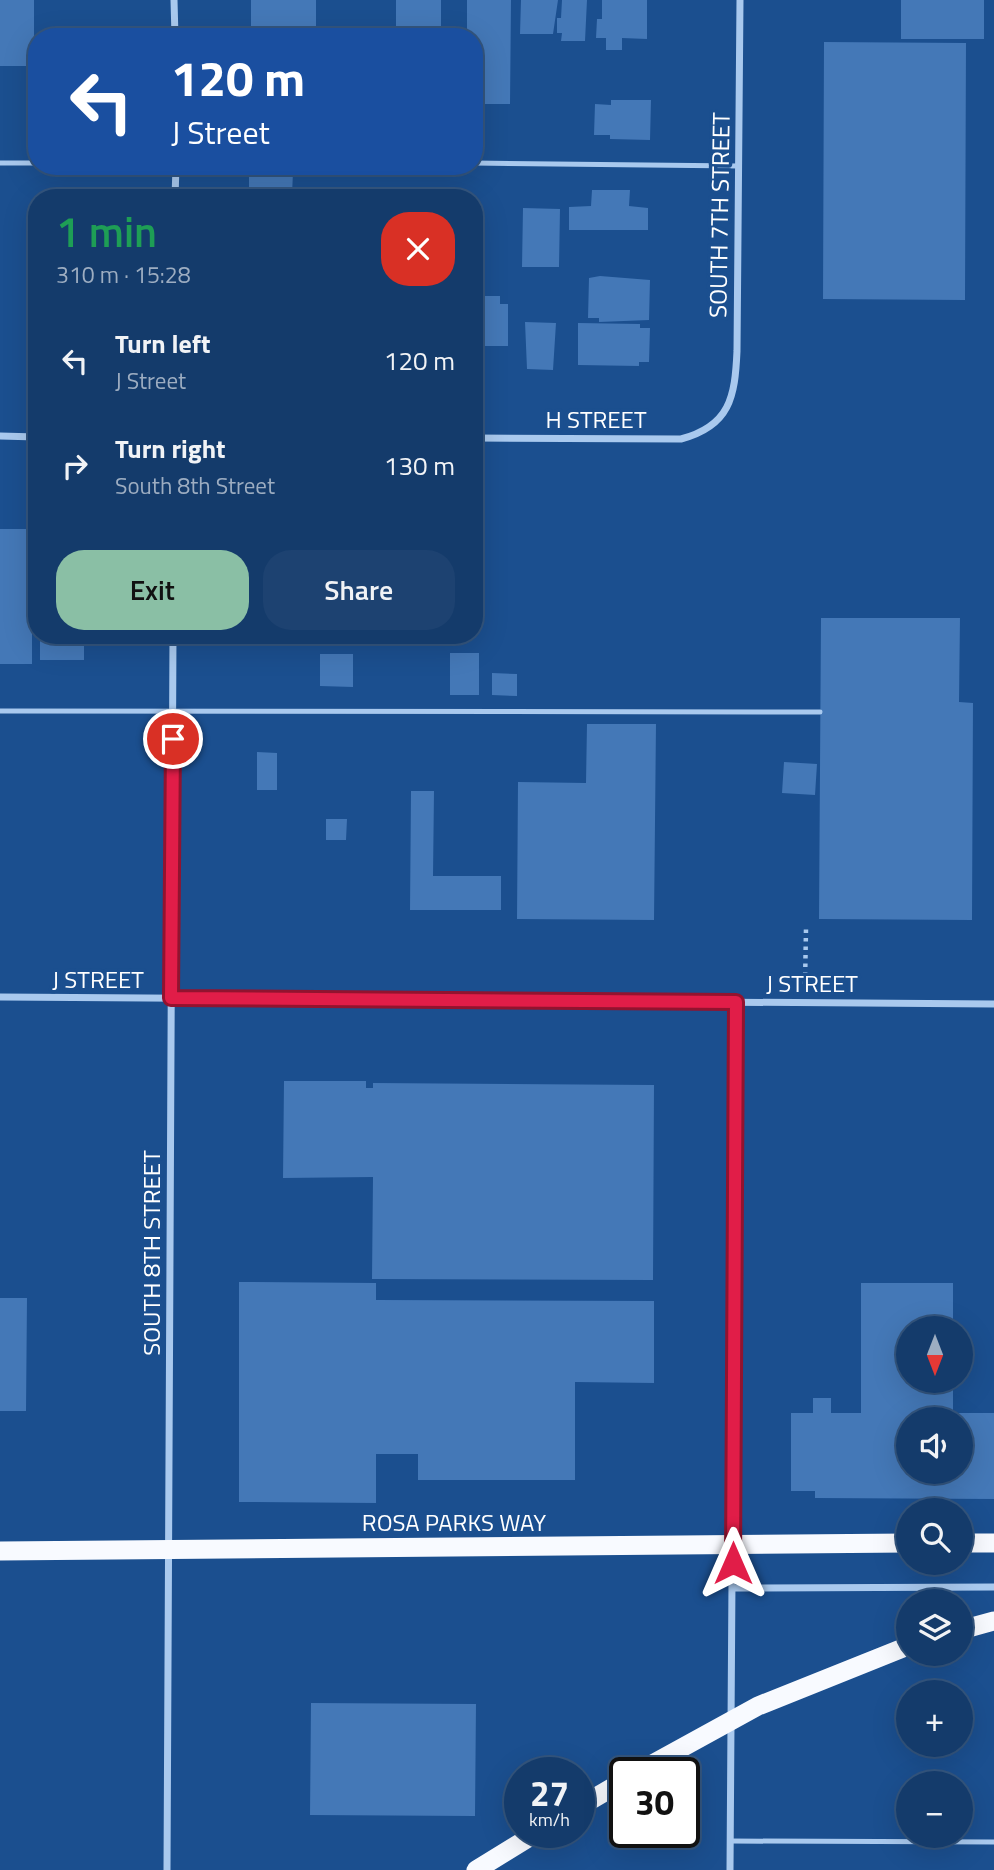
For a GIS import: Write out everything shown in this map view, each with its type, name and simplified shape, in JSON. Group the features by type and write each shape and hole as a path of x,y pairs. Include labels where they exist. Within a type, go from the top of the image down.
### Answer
{"highway":[{"path":"973,1543 994,1542"},
{"name":"ROSA PARKS WAY","path":"0,1551 896,1543"},
{"path":"973,1627 994,1621"},
{"path":"665,1757 758,1706 896,1651"},
{"path":"476,1870 512,1848"}],"street":[{"path":"174,0 174,28"},
{"name":"SOUTH 7TH STREET","path":"715,426 725,411 736,376 740,0"},
{"name":"H STREET","path":"483,438 681,439 715,426"},
{"path":"0,436 28,437"},
{"name":"SOUTH 8TH STREET","path":"167,1870 173,644"},
{"name":"J STREET","path":"0,997 994,1003"},
{"path":"730,1870 736,1002"},
{"path":"732,1588 994,1587"}],"lane":[{"path":"0,163 28,163"},
{"path":"483,163 738,166"},
{"path":"0,711 820,712"},
{"path":"731,1841 994,1842"}],"path":[{"path":"805,1002 806,929"}],"building":[{"path":"0,0 34,0 34,28 28,28 28,66 0,66"},
{"path":"251,0 316,0 316,28 251,28"},
{"path":"396,0 441,0 441,28 396,28"},
{"path":"467,0 511,0 510,104 483,104 483,28 467,28"},
{"path":"521,0 558,0 553,34 520,34"},
{"path":"562,0 587,0 585,41 561,41 562,33 557,33 557,18 561,18"},
{"path":"602,0 647,0 647,39 622,38 622,50 606,50 606,38 596,38 597,19 602,19"},
{"path":"901,0 984,0 984,39 901,39"},
{"path":"824,42 966,43 965,300 823,299"},
{"path":"611,100 651,100 650,140 610,139 610,135 594,135 595,104 611,105"},
{"path":"249,175 293,175 292,189 249,189"},
{"path":"592,190 630,190 629,206 648,208 648,230 569,230 569,207 591,206"},
{"path":"523,208 560,209 559,267 522,267"},
{"path":"600,276 650,280 649,320 599,322 599,318 588,318 589,278"},
{"path":"483,296 500,296 500,304 508,304 508,346 483,346"},
{"path":"525,322 556,323 553,370 527,369"},
{"path":"578,323 640,324 640,328 650,328 649,362 639,362 639,366 578,365"},
{"path":"0,529 28,529 28,644 32,644 32,664 0,664"},
{"path":"821,618 960,618 959,702 973,703 972,920 819,919"},
{"path":"40,644 84,644 84,660 40,660"},
{"path":"450,653 479,653 479,695 450,695"},
{"path":"320,654 353,654 353,687 320,686"},
{"path":"492,673 517,674 517,696 492,695"},
{"path":"587,724 656,724 654,920 517,919 518,782 586,783"},
{"path":"257,752 277,753 277,790 257,790"},
{"path":"784,762 817,764 815,795 782,793"},
{"path":"411,791 434,791 433,876 501,876 501,910 410,910"},
{"path":"326,819 347,819 346,840 326,840"},
{"path":"284,1081 366,1081 366,1088 373,1088 373,1083 654,1085 653,1280 372,1279 373,1177 283,1178"},
{"path":"239,1282 376,1283 376,1300 654,1301 654,1383 575,1382 575,1480 418,1480 418,1454 376,1454 376,1503 239,1502"},
{"path":"861,1283 953,1283 953,1316 896,1316 896,1393 953,1393 953,1407 896,1407 896,1484 973,1484 973,1413 994,1413 994,1499 815,1498 815,1491 791,1491 791,1413 813,1413 813,1398 831,1398 831,1413 861,1413"},
{"path":"0,1298 27,1298 26,1411 0,1411"},
{"path":"311,1703 476,1704 475,1816 310,1815"}],"route":[{"path":"173,739 171,998 736,1002 733,1563"}]}
